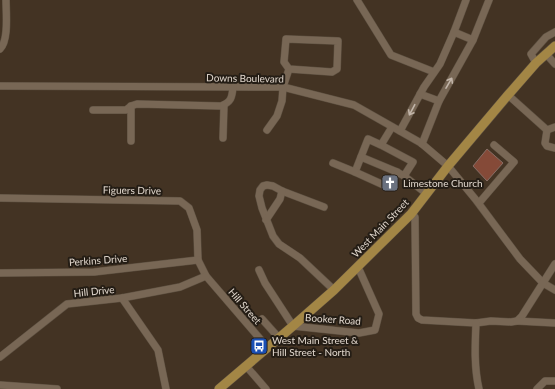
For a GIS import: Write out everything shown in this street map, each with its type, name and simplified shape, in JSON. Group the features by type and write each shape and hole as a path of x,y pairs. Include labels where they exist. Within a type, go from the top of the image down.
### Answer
{"main road":[{"name":"West Main Street","path":"219,389 334,290 410,214 508,95 536,64 555,46"}],"street":[{"path":"0,49 6,38 3,15 6,0"},
{"path":"357,0 391,55 434,72"},
{"path":"400,131 420,94 440,64 466,0"},
{"path":"422,144 439,101 473,40 489,0"},
{"path":"454,32 473,40"},
{"path":"536,64 531,54 546,37 555,32"},
{"path":"286,39 338,41 337,69 332,72 289,69 284,62 286,39"},
{"path":"546,54 555,64"},
{"path":"267,130 277,116 282,101 283,87 289,69"},
{"name":"Downs Boulevard","path":"0,86 283,87 354,105 422,144 448,166 479,203 520,259 544,283 555,290"},
{"path":"93,110 126,110 137,104 221,106 228,103 232,97 233,87"},
{"path":"420,94 439,101"},
{"path":"508,95 547,130"},
{"path":"223,138 224,105"},
{"path":"131,106 131,141"},
{"path":"547,130 555,126"},
{"path":"381,144 392,127"},
{"path":"547,130 545,143 547,146 555,148"},
{"path":"355,172 368,139 381,144 413,162 404,176"},
{"path":"479,203 514,162 494,145"},
{"path":"361,157 398,172 427,194"},
{"path":"334,163 388,186 398,172"},
{"path":"324,207 273,186 263,186 260,190 259,196 262,208 273,236 279,244 300,258 334,290"},
{"path":"266,220 280,199 282,191"},
{"name":"Figuers Drive","path":"0,198 180,201 189,208 197,230 198,260 206,276"},
{"path":"410,214 415,217 416,316 419,319 424,321 476,323 485,321 555,323"},
{"name":"Perkins Drive","path":"0,273 94,272 198,260"},
{"path":"516,321 522,316 555,264"},
{"name":"Booker Road","path":"293,326 359,333 374,330 379,314 358,267"},
{"path":"260,270 265,283 293,326"},
{"name":"Hill Drive","path":"0,357 67,304 122,298 180,287 206,276"},
{"name":"Hill Street","path":"206,276 268,348"},
{"path":"122,298 158,350 166,389"},
{"path":"262,319 279,338"},
{"path":"476,323 474,354 475,371 479,389"},
{"path":"246,366 266,389"},
{"path":"537,389 546,381 555,381"},
{"path":"0,385 57,389"}],"building":[{"path":"487,149 503,163 487,181 473,166"}],"place":[{"name":"Limestone Church","path":"390,183"},
{"name":"West Main Street & Hill Street - North","path":"259,346"}]}
